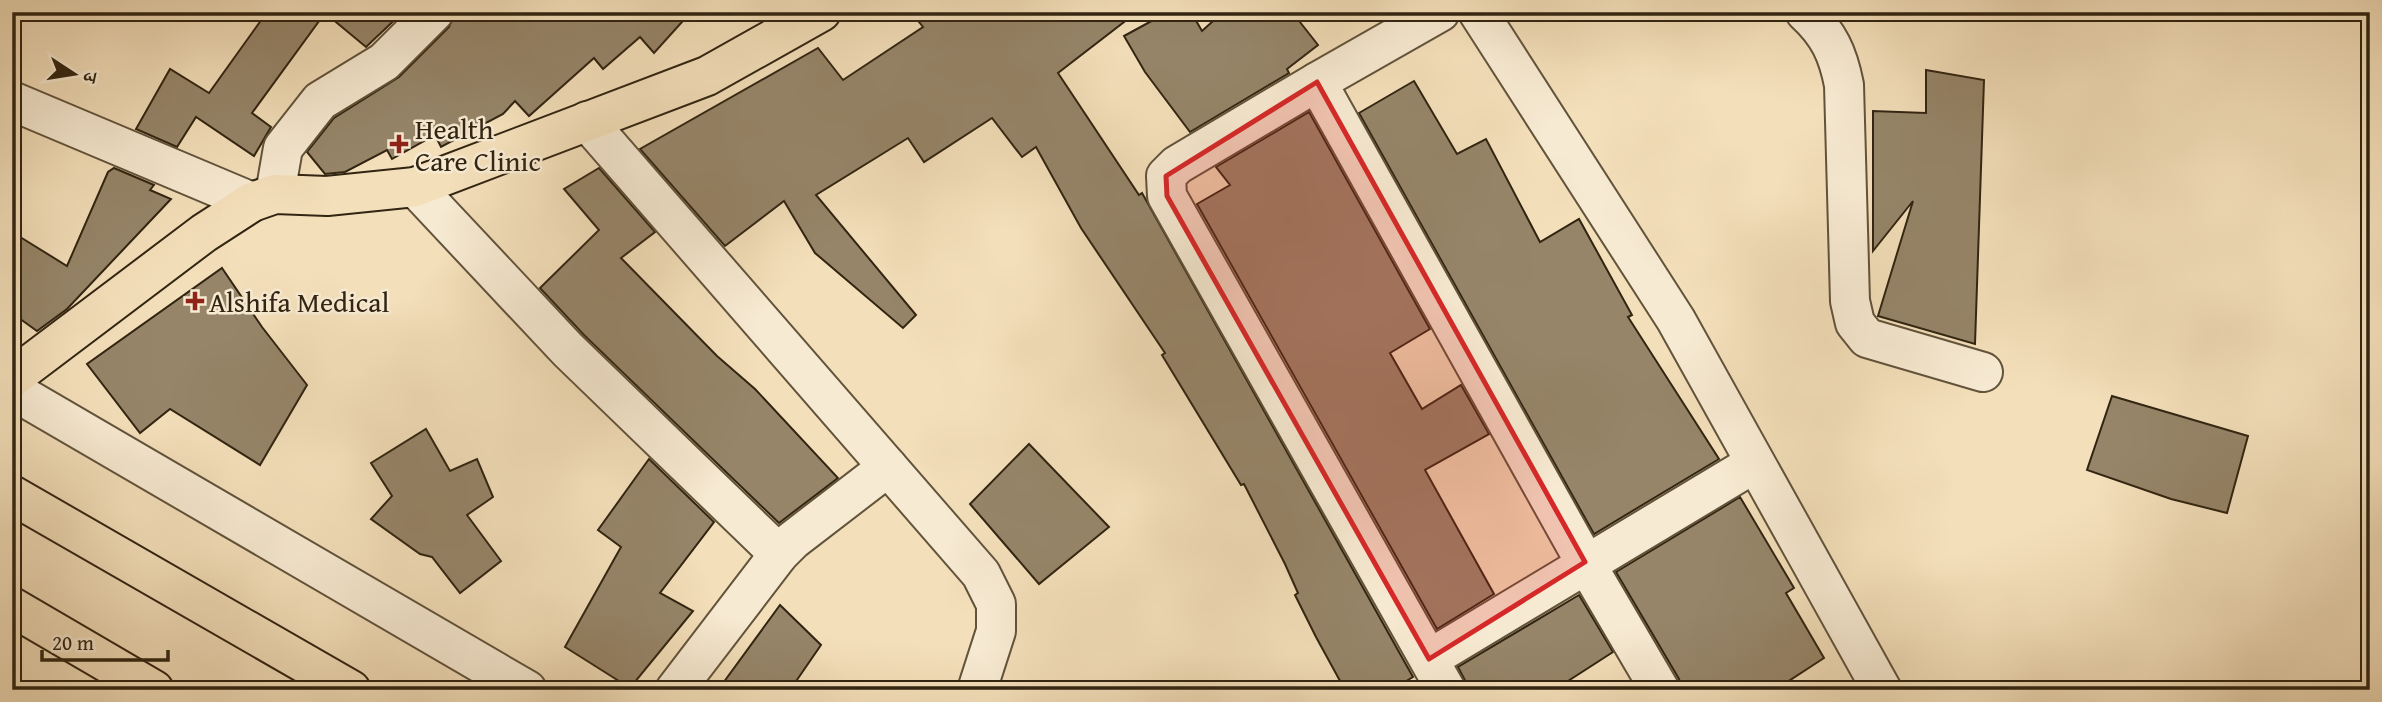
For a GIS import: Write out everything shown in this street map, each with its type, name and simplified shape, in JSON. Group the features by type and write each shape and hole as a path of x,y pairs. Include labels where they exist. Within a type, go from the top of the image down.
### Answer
{"main road":[{"path":"12,378 204,233 264,198 327,196 415,187 707,76 821,12"},
{"path":"12,495 351,690"},
{"path":"12,607 154,690"}],"street":[{"path":"12,100 264,198 283,148 320,101 384,62 434,12"},
{"path":"1440,12 1177,165 1166,176 1167,196 1437,674 1585,562 1755,463"},
{"path":"1478,12 1676,320 1882,690"},
{"path":"1805,12 1824,29 1833,47 1844,85 1850,301 1855,323 1867,338 1983,372"},
{"path":"1317,82 1585,562 1660,690"},
{"path":"587,121 981,574 996,604 996,631 977,690"},
{"path":"415,187 568,349 779,554"},
{"path":"12,390 527,690"},
{"path":"675,690 779,554 793,540 888,467"}],"highlighted area":[{"path":"1317,82 1585,562 1429,659 1167,196 1166,176"}],"building":[{"path":"267,12 403,12 366,47 325,13 252,113 271,127 254,156 196,117 177,147 136,129 170,69 209,93"},
{"path":"455,12 691,12 654,53 640,37 603,69 594,58 529,116 515,101 503,114 441,147 435,135 392,159 387,150 345,172 325,174 307,152 334,118 399,77 449,27"},
{"path":"911,12 1137,12 1058,73 1139,195 1142,193 1413,677 1391,690 1345,690 1295,595 1298,593 1285,564 1244,484 1241,485 1162,355 1165,353 1081,228 1036,147 1022,157 992,118 924,162 908,138 816,195 916,315 903,328 815,253 784,201 725,246 640,149 818,48 843,80 923,27"},
{"path":"1168,12 1191,12 1202,31 1223,12 1292,12 1318,45 1287,69 1289,73 1190,132 1145,72 1124,36"},
{"path":"1926,70 1984,80 1975,344 1878,316 1913,201 1873,251 1873,111 1926,113"},
{"path":"1414,81 1457,154 1486,139 1540,242 1579,219 1632,315 1628,317 1719,459 1594,534 1359,113"},
{"path":"1309,112 1430,329 1390,353 1422,409 1461,385 1489,434 1425,470 1494,594 1437,629 1197,204 1230,185 1216,167"},
{"path":"114,168 154,185 150,190 171,199 67,309 37,331 12,313 12,232 67,266 108,172"},
{"path":"599,168 655,232 621,258 717,356 755,389 838,478 779,523 584,335 540,288 599,230 564,189"},
{"path":"222,268 262,327 307,385 260,465 170,409 140,433 87,364"},
{"path":"2112,396 2248,436 2227,513 2171,499 2087,470"},
{"path":"426,429 450,471 477,459 493,497 467,515 501,561 460,593 432,557 420,554 371,519 392,496 371,463"},
{"path":"1029,444 1109,527 1039,584 970,504"},
{"path":"649,459 714,522 660,593 693,611 630,688 565,647 621,547 598,530"},
{"path":"1740,497 1794,588 1786,593 1824,658 1775,690 1682,690 1679,679 1616,572"},
{"path":"1579,595 1613,652 1554,690 1470,690 1458,667"},
{"path":"780,605 821,645 790,690 718,690"}],"place":[{"name":"Health Care Clinic","path":"399,144"},
{"name":"Alshifa Medical","path":"195,301"}]}
